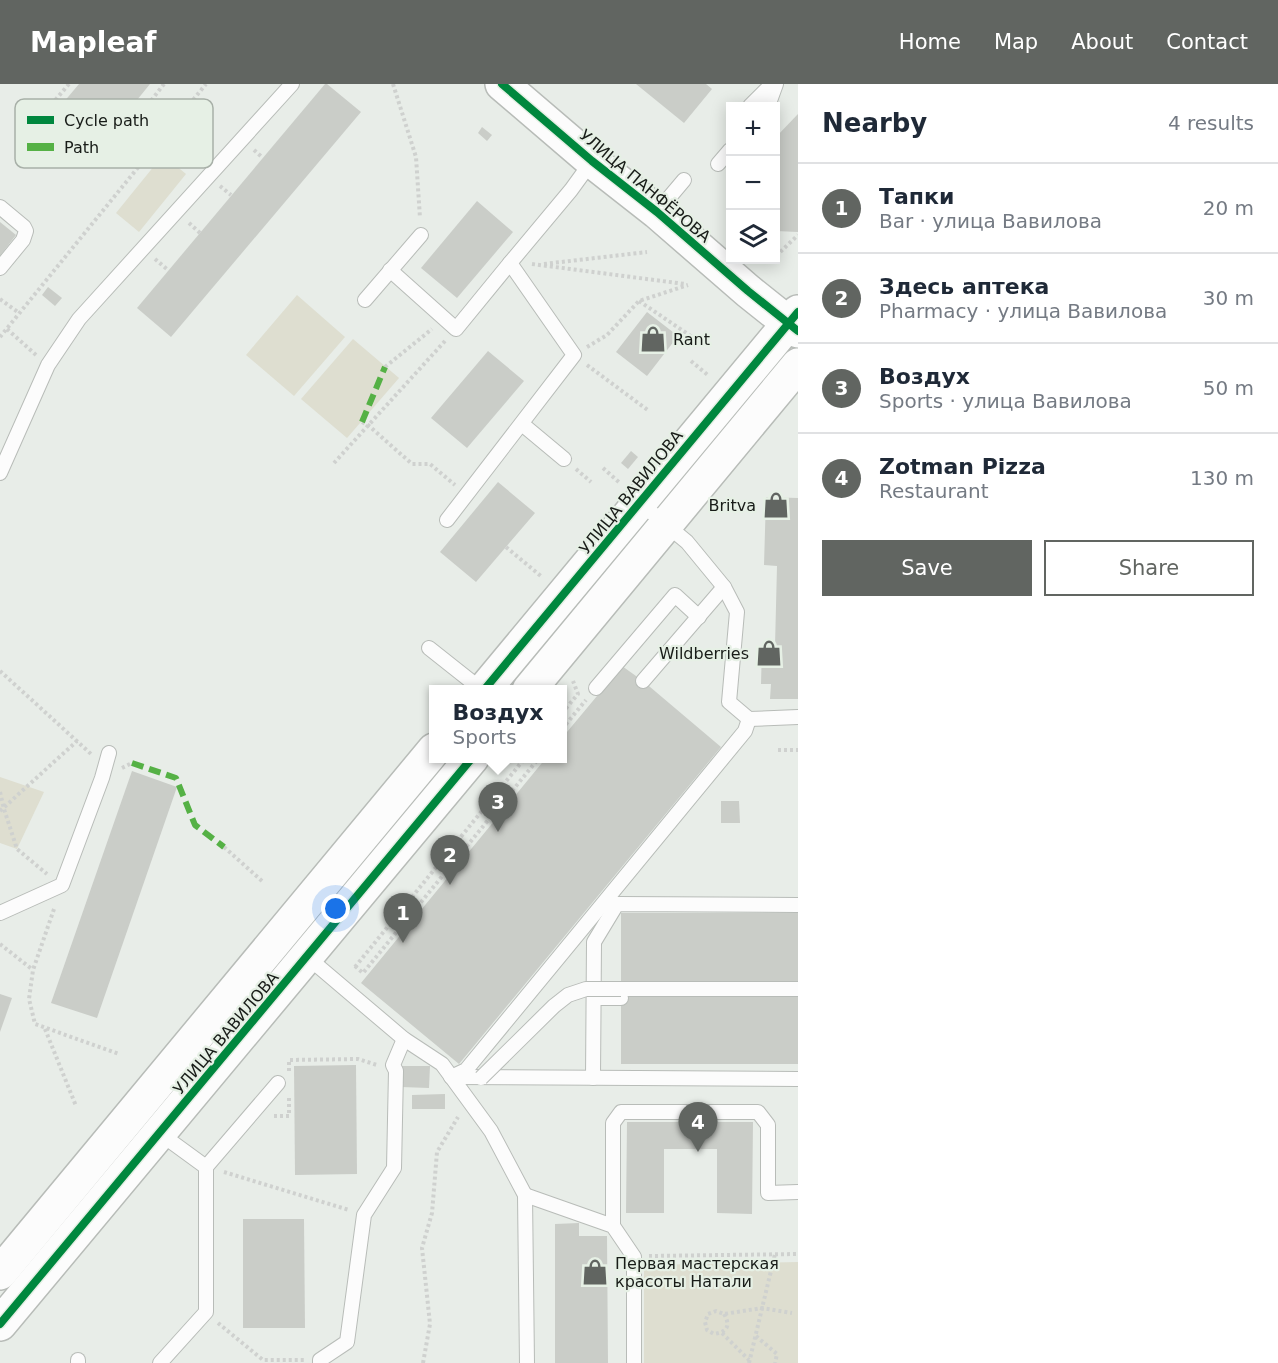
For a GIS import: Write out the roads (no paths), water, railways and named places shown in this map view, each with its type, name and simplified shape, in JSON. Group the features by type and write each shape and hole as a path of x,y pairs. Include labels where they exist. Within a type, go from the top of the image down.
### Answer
{"street":[{"name":"УЛИЦА ПАНФЁРОВА","path":"502,84 592,161 657,212 748,291 795,322"},
{"name":"УЛИЦА ВАВИЛОВА","path":"487,685 639,502 795,322"},
{"path":"533,685 798,365"},
{"name":"УЛИЦА ВАВИЛОВА","path":"294,946 429,757"},
{"name":"УЛИЦА ВАВИЛОВА","path":"0,1324 146,1123 294,946 468,763"},
{"name":"УЛИЦА ВАВИЛОВА","path":"0,1273 146,1123"}],"lane":[{"path":"0,473 48,365 79,319 292,84"},
{"path":"754,102 774,84"},
{"path":"769,102 774,84"},
{"path":"718,164 726,155"},
{"path":"390,270 456,329 571,190 592,161"},
{"path":"657,212 684,180"},
{"path":"0,207 26,231 23,240 0,268"},
{"path":"365,300 421,235"},
{"path":"447,520 574,355 510,263"},
{"path":"522,424 564,459"},
{"path":"639,502 687,542 724,587 737,612 729,702 749,719 798,717"},
{"path":"643,681 724,587"},
{"path":"596,688 675,595 699,617"},
{"path":"429,648 477,685"},
{"path":"451,1077 466,1070 745,731 749,719"},
{"path":"0,913 62,885 109,753"},
{"path":"593,1078 594,942 617,904 798,905"},
{"path":"294,946 404,1039 442,1064 491,1131 525,1195 527,1363"},
{"path":"481,1078 554,1006 568,995 586,989 621,993 798,989"},
{"path":"594,998 621,993"},
{"path":"320,1361 347,1342 364,1215 394,1167 396,1071 393,1065 404,1039"},
{"path":"451,1077 798,1079"},
{"path":"160,1363 206,1312 207,1167 278,1083"},
{"path":"634,1363 633,1257 613,1226 613,1123 621,1112 758,1112 768,1125 768,1193 798,1192"},
{"path":"146,1123 207,1167"},
{"path":"525,1195 613,1226"}],"place":[{"name":"Rant","path":"653,339"},
{"name":"Britva","path":"776,505"},
{"name":"Wildberries","path":"769,653"},
{"name":"Воздух","path":"498,832"},
{"name":"Здесь аптека","path":"450,885"},
{"name":"Тапки","path":"403,943"},
{"name":"Zotman Pizza","path":"698,1152"},
{"name":"Первая мастерская красоты Натали","path":"595,1272"}]}
